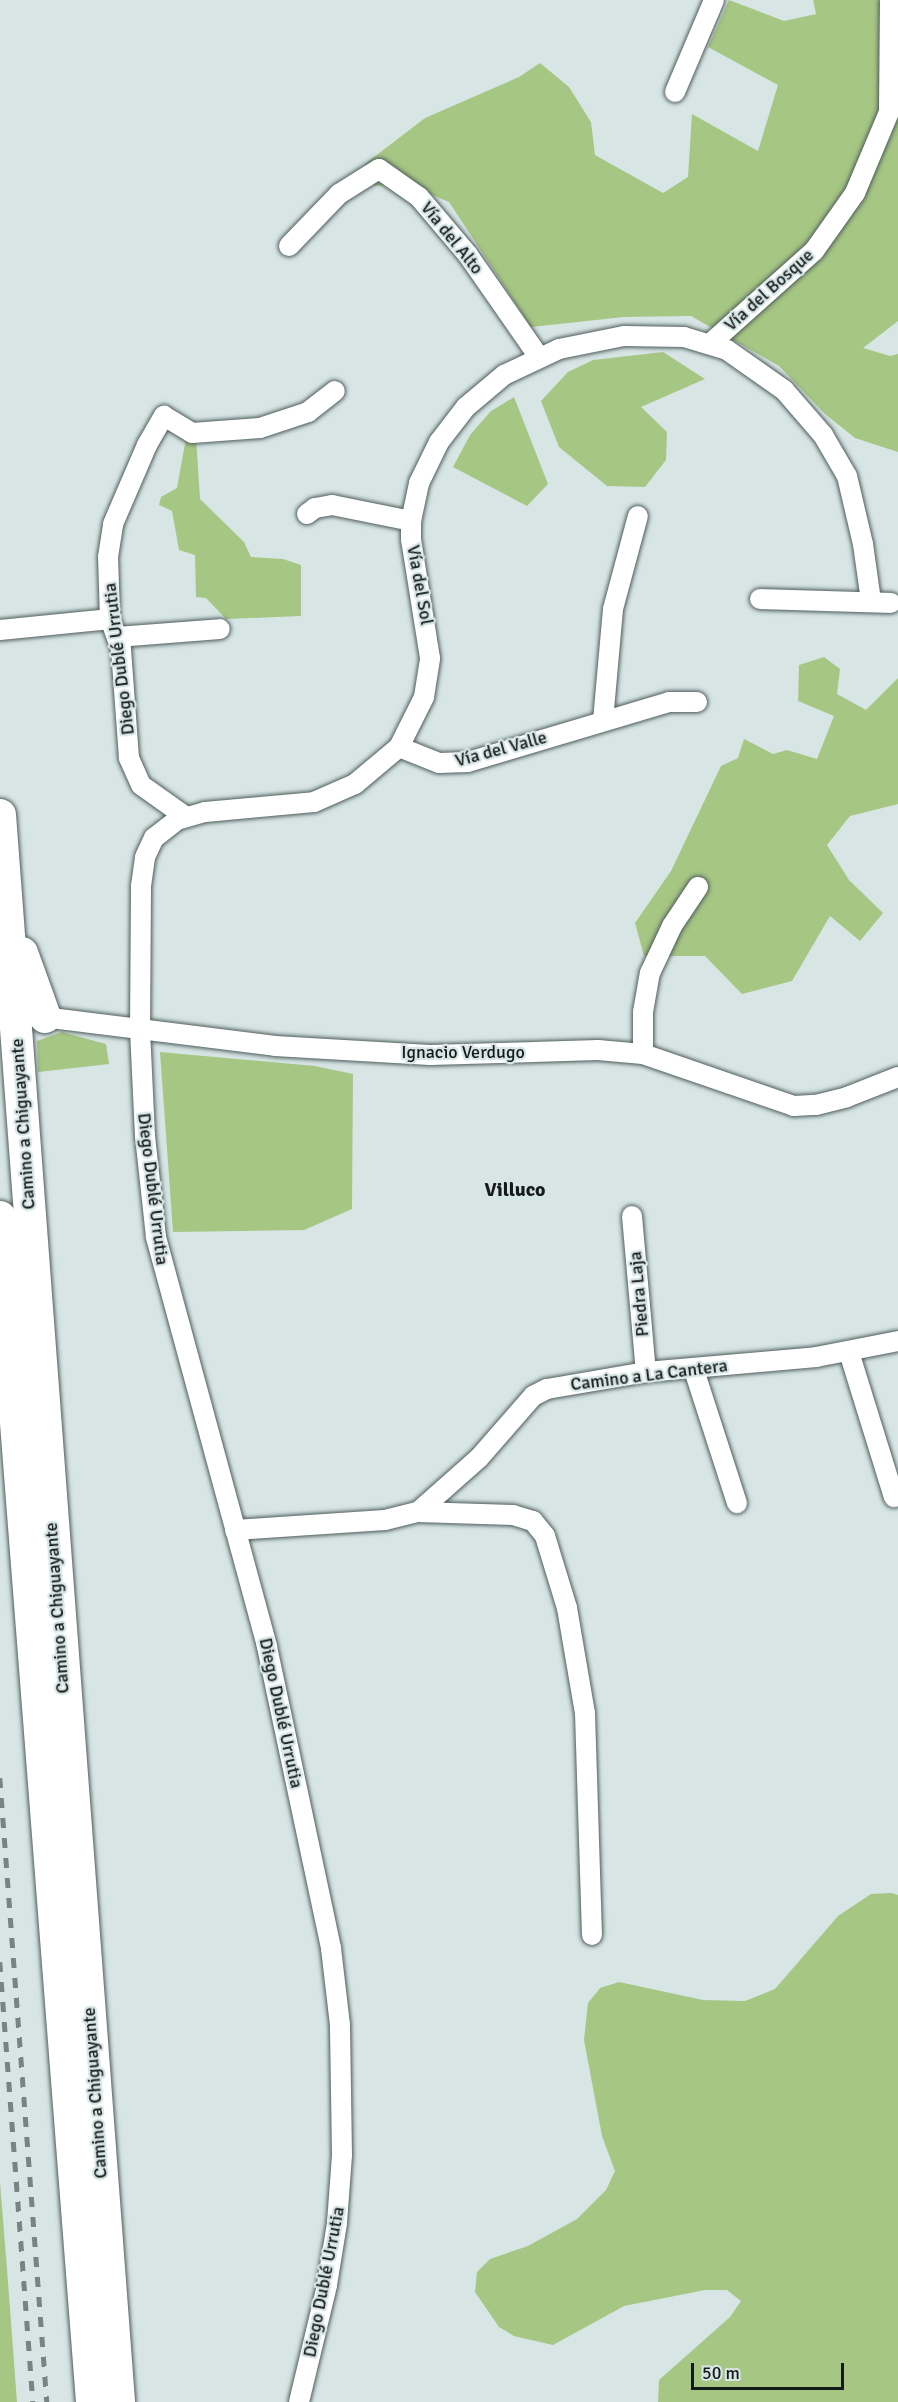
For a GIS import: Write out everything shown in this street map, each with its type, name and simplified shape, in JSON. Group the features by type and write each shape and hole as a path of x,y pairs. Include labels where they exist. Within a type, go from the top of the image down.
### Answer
{"main road":[{"name":"Camino a Chiguayante","path":"0,815 39,1365 119,2402"},
{"name":"Camino a Chiguayante","path":"0,1217 92,2402"}],"street":[{"path":"675,92 714,0"},
{"name":"Vía del Bosque","path":"711,343 814,251 855,193 889,112 890,0"},
{"name":"Vía del Alto","path":"289,246 339,194 379,169 419,197 468,255 539,357"},
{"name":"Vía del Sol","path":"140,1031 145,857 161,830 186,817 314,802 355,784 399,747 424,697 430,658 411,521 419,483 451,426 485,390 539,357 580,343 624,336 684,337 711,343 742,358 784,390 834,451 847,476 855,503 871,602"},
{"name":"Diego Dublé Urrutia","path":"186,817 150,794 134,772 114,628 109,537 147,444 164,416 192,433 260,428 308,412 335,391"},
{"path":"307,514 332,505 411,521"},
{"path":"603,721 613,609 638,516"},
{"path":"760,599 891,603"},
{"path":"0,630 219,629"},
{"name":"Vía del Valle","path":"399,747 439,763 468,762 669,702 697,702"},
{"path":"643,1054 643,1012 650,973 672,926 698,887"},
{"name":"Ignacio Verdugo","path":"15,1016 275,1046 430,1055 598,1050 643,1054 794,1106 816,1106 898,1077"},
{"name":"Diego Dublé Urrutia","path":"140,1031 145,1136 158,1247 278,1692 331,1948 340,2025 339,2204 327,2285 299,2402"},
{"name":"Piedra Laja","path":"632,1216 646,1372"},
{"name":"Camino a La Cantera","path":"235,1530 385,1520 418,1512 479,1458 533,1396 579,1382 646,1372 694,1370 849,1352 898,1341"},
{"path":"849,1352 894,1497"},
{"path":"694,1370 737,1503"},
{"path":"418,1512 513,1515 533,1521 545,1536 567,1608 583,1701 589,1763 592,1935"}],"green space":[{"path":"729,0 784,21 816,14 813,0 878,0 898,23 898,321 863,348 890,356 898,354 898,452 855,438 825,414 779,366 691,316 624,317 531,327 449,202 406,184 374,186 365,164 425,118 519,77 540,63 569,87 591,122 595,155 663,193 688,177 692,114 758,151 778,85 708,47"},
{"path":"663,352 705,379 641,407 667,432 666,460 645,487 607,486 559,447 541,401 568,372 593,360"},
{"path":"514,397 548,484 527,506 453,467 470,435 491,411"},
{"path":"196,437 200,499 244,542 251,557 283,559 301,565 301,616 226,619 206,598 196,597 195,555 179,550 172,511 159,505 161,497 177,488 186,438"},
{"path":"824,657 840,669 837,694 866,710 898,678 898,804 850,816 827,845 849,880 883,913 860,941 830,916 792,981 742,994 705,956 644,956 635,923 671,871 721,766 738,758 744,739 773,754 787,750 817,759 834,716 798,701 799,665"},
{"path":"62,1032 106,1044 109,1064 38,1072 37,1041"},
{"path":"160,1052 315,1066 353,1074 352,1209 304,1230 173,1232"},
{"path":"871,1894 898,1895 898,2402 658,2402 659,2380 730,2317 741,2301 727,2290 705,2290 624,2306 553,2345 514,2336 499,2327 475,2292 477,2272 490,2259 528,2246 577,2219 606,2190 615,2171 602,2136 584,2040 588,2003 600,1988 619,1982 703,2000 745,2001 775,1989 838,1916"},
{"path":"0,2182 8,2282 17,2402 0,2402"}],"railway":[{"path":"0,1778 47,2402"},
{"path":"0,1962 33,2402"}],"district":[{"name":"Villuco","path":"515,1189"}]}
